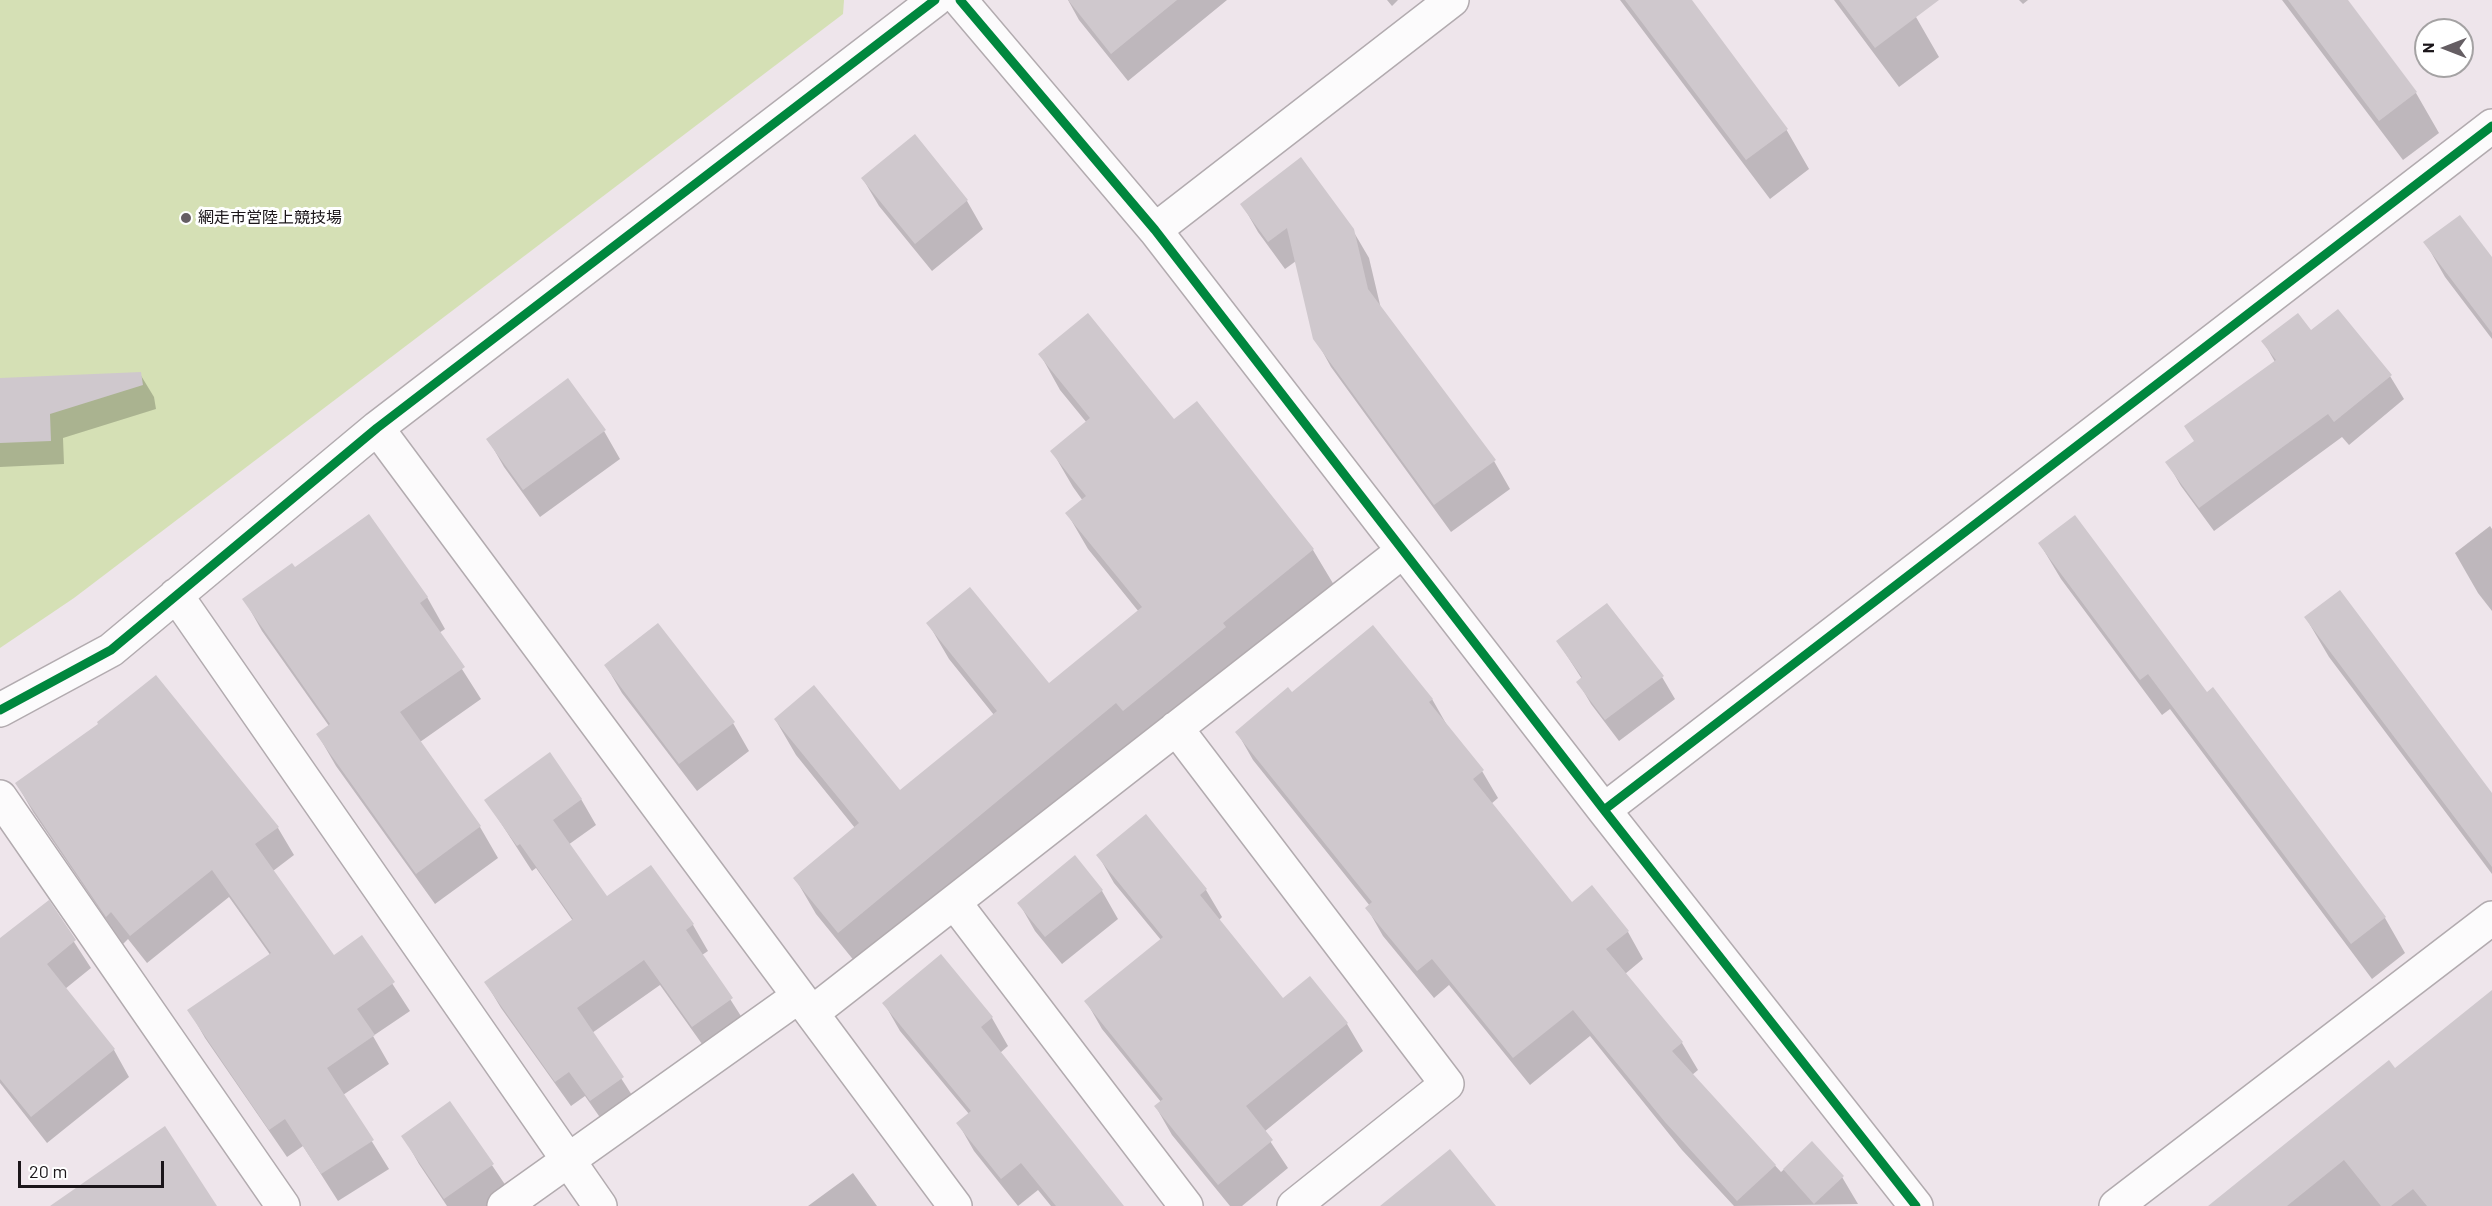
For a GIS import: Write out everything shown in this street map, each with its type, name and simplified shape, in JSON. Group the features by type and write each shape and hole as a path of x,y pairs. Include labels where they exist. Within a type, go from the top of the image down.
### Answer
{"street":[{"path":"0,710 111,650 377,428 936,0"},
{"path":"960,0 1155,230 1604,810 1916,1206"},
{"path":"1155,230 1452,0"},
{"path":"1604,810 2492,126"},
{"path":"377,428 955,1206"},
{"path":"504,1206 806,1005 954,902 1403,551"},
{"path":"176,595 600,1206"},
{"path":"1176,728 1447,1084 1294,1206"},
{"path":"0,797 283,1206"},
{"path":"954,902 1186,1206"},
{"path":"2116,1206 2492,918"}],"green space":[{"path":"0,0 844,0 843,14 74,598 0,648"}],"building":[{"path":"1068,0 1177,0 1111,54"},
{"path":"1625,0 1692,0 1788,129 1746,160"},
{"path":"1839,0 1939,0 1875,48"},
{"path":"2288,0 2348,0 2417,92 2379,121"},
{"path":"915,134 968,200 915,244 861,178"},
{"path":"1301,157 1354,229 1368,289 1496,460 1434,505 1313,339 1287,228 1268,242 1240,204"},
{"path":"2460,215 2492,257 2492,333 2423,242"},
{"path":"2338,309 2392,375 2334,422 2328,414 2199,508 2165,462 2194,441 2184,426 2276,360 2261,341 2298,313 2311,330"},
{"path":"1088,313 1174,419 1197,401 1314,549 1223,623 1226,627 1123,711 1116,703 838,933 793,878 859,823 774,719 814,685 900,790 997,711 926,623 970,587 1049,683 1142,607 1065,513 1086,496 1050,451 1090,418 1038,354"},
{"path":"141,372 143,385 50,414 51,441 0,443 0,378"},
{"path":"568,378 606,430 523,490 486,439"},
{"path":"369,514 428,597 420,603 465,667 400,712 481,826 416,874 316,734 330,724 242,599 292,563 295,567"},
{"path":"2075,515 2207,692 2213,687 2386,917 2351,944 2148,674 2140,680 2038,543"},
{"path":"2340,590 2492,793 2492,867 2304,617"},
{"path":"1607,603 1664,676 1605,720 1576,682 1582,677 1556,641"},
{"path":"658,623 735,722 679,764 604,665"},
{"path":"1373,625 1433,699 1429,702 1484,770 1473,779 1572,902 1592,885 1629,931 1606,949 1683,1042 1672,1051 1776,1165 1737,1201 1665,1122 1573,1010 1513,1058 1432,959 1417,971 1365,908 1372,902 1235,732 1288,687 1292,692"},
{"path":"156,675 279,827 255,844 334,955 362,935 395,982 357,1009 375,1035 327,1068 374,1140 321,1174 285,1119 269,1130 187,1010 271,953 212,870 130,936 111,912 106,917 15,783 98,724 97,722"},
{"path":"550,752 582,799 553,820 607,896 651,865 694,924 686,930 733,998 692,1027 644,960 577,1008 624,1077 590,1101 569,1072 555,1082 484,982 573,919 520,844 517,846 484,800"},
{"path":"1146,814 1207,889 1200,895 1283,998 1310,976 1348,1023 1246,1106 1273,1140 1218,1185 1154,1106 1163,1099 1084,1001 1163,937 1096,855"},
{"path":"1075,855 1103,890 1045,937 1017,903"},
{"path":"49,900 76,940 47,964 115,1049 31,1117 0,1079 0,938"},
{"path":"941,954 993,1017 981,1027 1124,1206 1056,1206 1021,1163 1001,1179 956,1123 971,1111 882,1003"},
{"path":"2492,990 2492,1206 2427,1206 2413,1189 2391,1206 2381,1206 2344,1160 2287,1206 2208,1206 2389,1060 2395,1068"},
{"path":"450,1101 494,1164 444,1199 401,1136"},
{"path":"165,1126 217,1206 50,1206"},
{"path":"1812,1141 1844,1176 1814,1204 1783,1169"},
{"path":"1450,1149 1496,1206 1380,1206"}],"cycle path":[{"path":"0,710 111,650 377,428 935,0"},
{"path":"960,0 1155,230 1604,810 1916,1206"},
{"path":"1604,810 2492,126"}],"place":[{"name":"網走市営陸上競技場","path":"186,218"}]}
